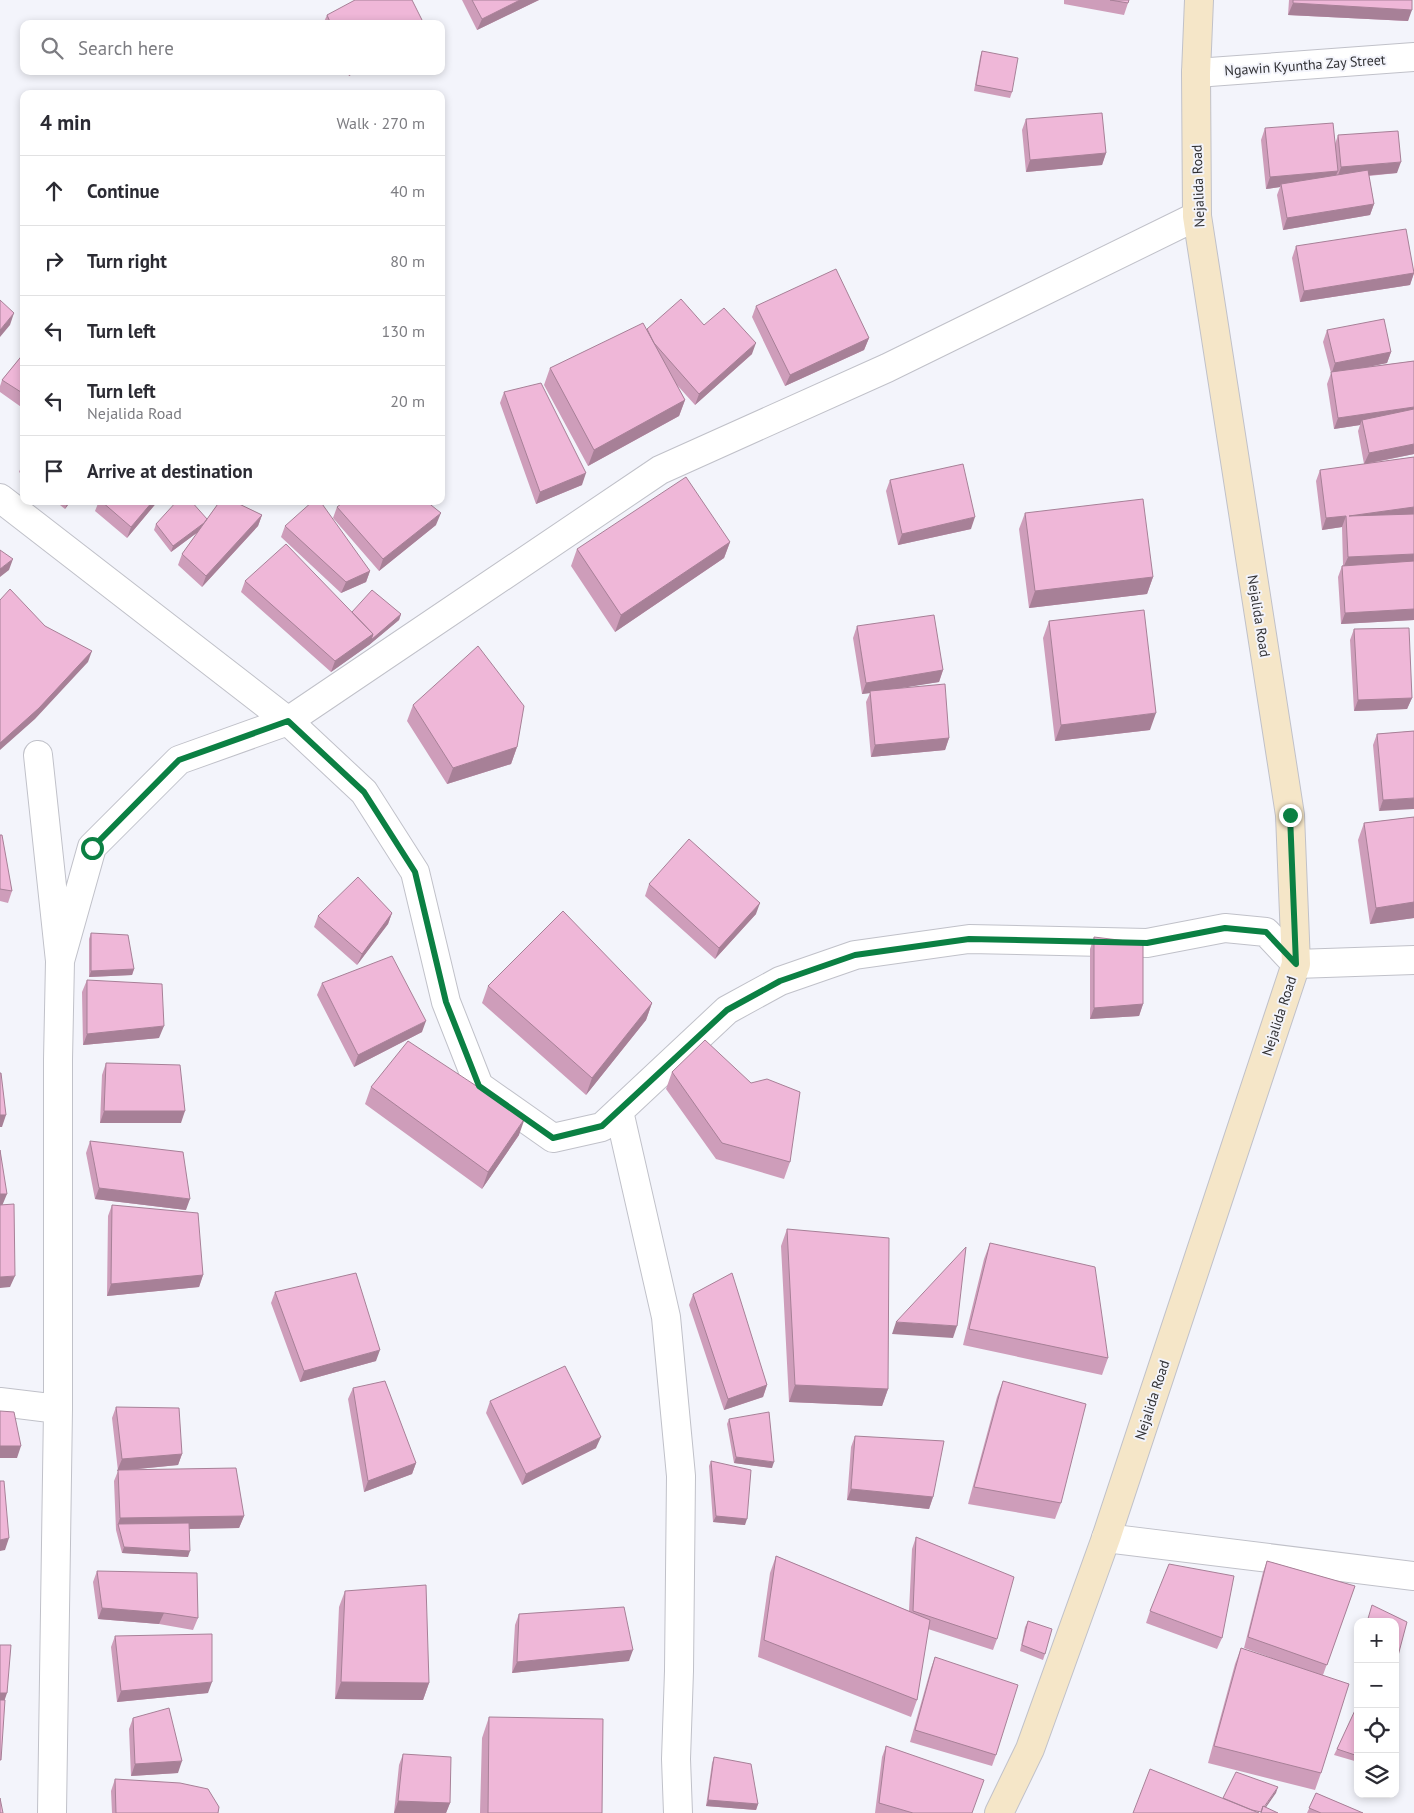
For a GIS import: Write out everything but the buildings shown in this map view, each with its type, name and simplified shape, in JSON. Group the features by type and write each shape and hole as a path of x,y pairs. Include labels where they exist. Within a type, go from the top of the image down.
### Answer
{"main road":[{"name":"Nejalida Road","path":"999,1813 1030,1750 1106,1538 1296,964 1290,815 1196,216 1196,72 1199,0"}],"street":[{"name":"Ngawin Kyuntha Zay Street","path":"1196,72 1414,57"},
{"path":"60,961 92,848 179,760 288,721 660,470 887,368 1196,216"},
{"path":"0,498 288,721 364,792 415,872 446,1002 479,1086 553,1138 602,1126 727,1010 780,981 855,955 969,939 1147,943 1225,928 1266,932 1296,964 1414,960"},
{"path":"38,755 60,961 58,1060 58,1409 52,1813"},
{"path":"619,1110 666,1317 681,1476 676,1759 678,1813"},
{"path":"0,1402 58,1409"},
{"path":"1106,1538 1414,1576"}],"route":[{"path":"92,848 179,760 288,721 364,792 415,872 446,1002 479,1086 553,1138 602,1126 727,1010 780,981 855,955 969,939 1147,943 1225,928 1266,932 1296,964 1290,815"}]}
